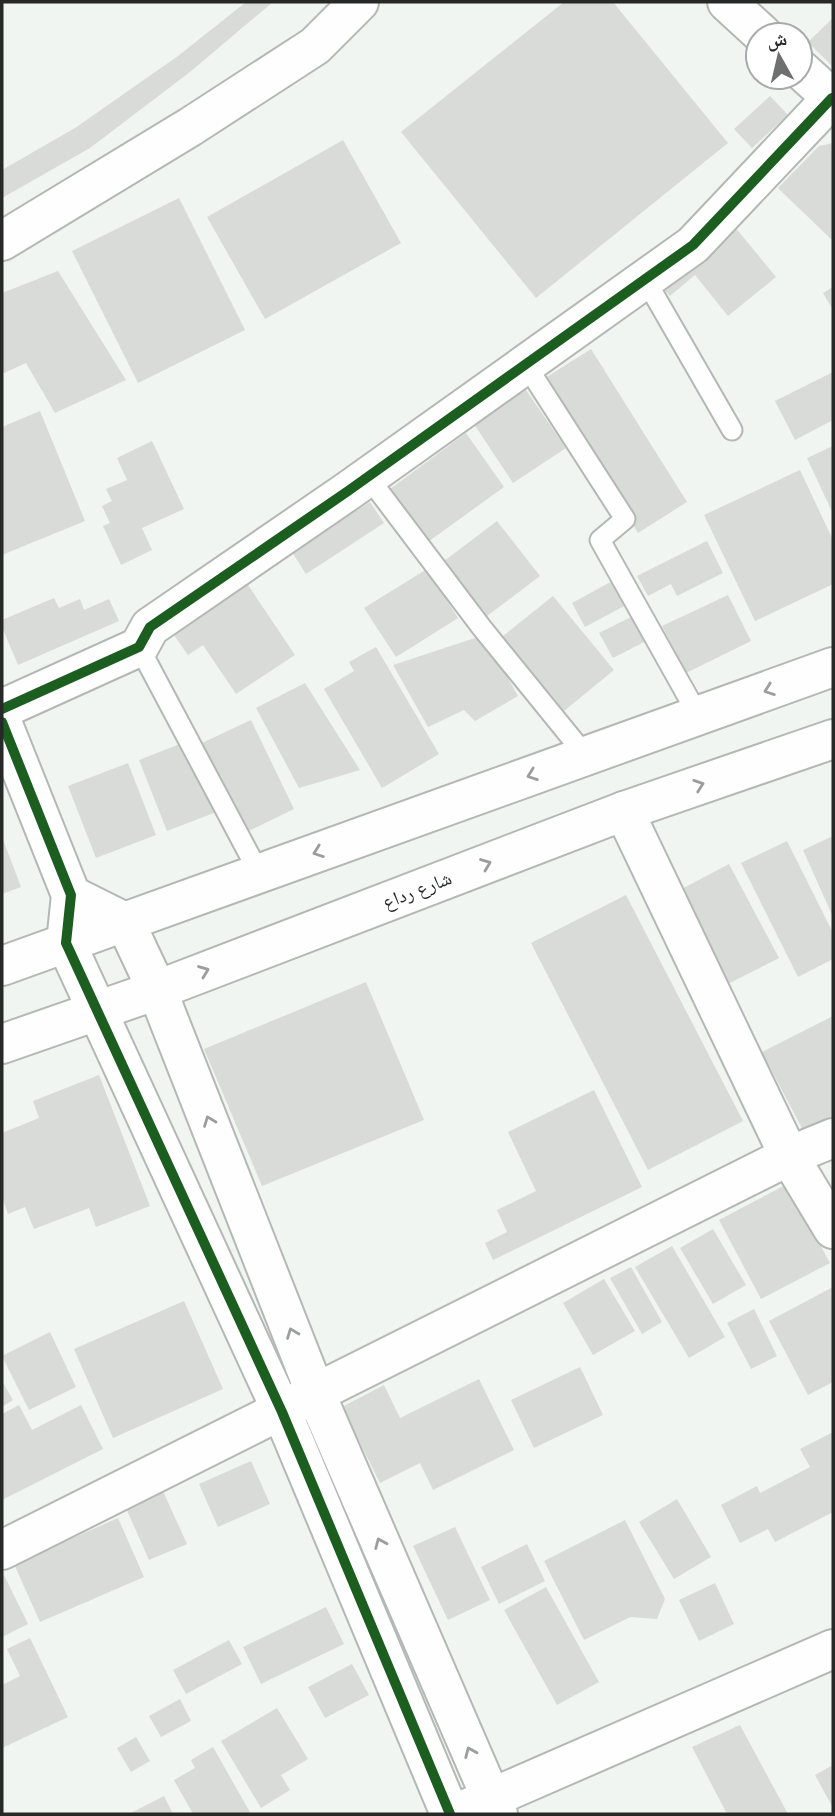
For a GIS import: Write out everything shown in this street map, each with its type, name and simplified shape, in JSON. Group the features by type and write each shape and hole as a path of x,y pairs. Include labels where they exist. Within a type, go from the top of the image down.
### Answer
{"street":[{"path":"2,241 190,127 315,47 359,2"},
{"path":"727,2 748,21"},
{"path":"2,709 139,647 150,627 368,477 693,245 833,98 814,81"},
{"path":"2,966 833,667"},
{"path":"2,722 71,895 66,943 282,1412 451,1814 494,1806 833,1649"},
{"name":"شارع رداع","path":"2,1044 157,989 624,811 833,740"},
{"path":"624,811 789,1156 833,1229"},
{"path":"71,895 125,922 157,989 315,1392 494,1806"},
{"path":"2,1550 789,1156 833,1138"}],"lane":[{"path":"645,279 732,430"},
{"path":"526,365 625,519 600,540 698,715"},
{"path":"368,477 482,628 586,756"},
{"path":"139,647 260,873"}],"building":[{"path":"246,2 273,2 190,72 90,148 2,198 2,170 75,128 178,56"},
{"path":"564,2 613,2 728,143 536,298 401,132"},
{"path":"833,18 833,67 814,48 814,36"},
{"path":"770,96 788,115 752,148 734,129"},
{"path":"343,140 401,243 265,319 207,217"},
{"path":"833,143 833,241 778,188 819,146"},
{"path":"179,198 245,330 138,383 72,251"},
{"path":"734,226 776,277 728,316 695,275 670,296 661,286"},
{"path":"58,271 126,380 55,413 26,363 2,374 2,293"},
{"path":"833,287 833,310 823,293"},
{"path":"591,349 687,502 638,533 542,380"},
{"path":"833,372 833,420 795,440 775,401"},
{"path":"526,390 566,448 513,483 474,424"},
{"path":"40,411 85,521 2,555 2,427"},
{"path":"466,433 504,487 425,544 386,492"},
{"path":"152,441 184,509 142,528 152,550 121,565 103,526 110,523 102,506 112,501 106,489 127,480 117,458"},
{"path":"833,446 833,514 807,458"},
{"path":"800,470 833,540 833,584 755,621 704,515"},
{"path":"370,502 384,523 306,574 292,552"},
{"path":"497,521 540,576 483,619 440,564"},
{"path":"707,541 723,573 677,596 671,584 648,596 637,576"},
{"path":"427,569 458,618 396,657 364,608"},
{"path":"242,576 295,655 236,694 203,645 188,655 167,625"},
{"path":"616,579 630,603 585,627 572,603"},
{"path":"728,595 751,641 686,673 662,626"},
{"path":"553,596 614,670 564,711 503,636"},
{"path":"54,598 59,608 80,599 84,610 109,599 119,621 18,665 2,627 2,620"},
{"path":"637,614 650,639 613,658 599,633"},
{"path":"484,635 518,696 475,721 464,710 428,727 393,665"},
{"path":"376,647 439,754 382,788 324,689 354,671 349,662"},
{"path":"305,683 360,770 299,788 256,708"},
{"path":"251,720 294,809 245,833 202,743"},
{"path":"190,740 219,811 167,831 139,760"},
{"path":"128,763 156,835 96,858 68,786"},
{"path":"833,836 833,917 803,850"},
{"path":"2,837 21,887 2,894"},
{"path":"787,841 833,933 833,959 798,977 741,863"},
{"path":"729,864 779,958 726,985 676,892"},
{"path":"626,895 743,1121 648,1170 531,943"},
{"path":"366,982 424,1120 262,1186 204,1049"},
{"path":"833,1016 833,1122 806,1136 762,1052"},
{"path":"99,1075 150,1206 96,1227 89,1208 34,1229 25,1207 8,1214 2,1197 2,1133 39,1118 33,1101"},
{"path":"594,1090 642,1187 493,1260 485,1243 507,1232 497,1210 536,1191 508,1132"},
{"path":"787,1184 830,1263 761,1299 719,1220"},
{"path":"713,1229 746,1285 713,1304 680,1248"},
{"path":"672,1246 725,1337 689,1358 635,1267"},
{"path":"631,1267 662,1322 642,1334 610,1278"},
{"path":"604,1279 635,1331 593,1355 563,1303"},
{"path":"833,1287 833,1382 808,1395 769,1321"},
{"path":"184,1301 223,1389 113,1438 74,1349"},
{"path":"754,1309 777,1356 751,1369 727,1323"},
{"path":"50,1332 76,1387 29,1410 2,1356"},
{"path":"580,1367 603,1415 534,1448 511,1400"},
{"path":"479,1379 514,1450 433,1490 420,1463 380,1483 342,1407 384,1385 400,1418"},
{"path":"2,1381 13,1400 2,1407"},
{"path":"19,1405 32,1430 81,1405 103,1449 2,1500 2,1414"},
{"path":"833,1432 833,1512 775,1542 768,1529 740,1543 721,1505 757,1486 760,1493 810,1467 800,1449"},
{"path":"251,1461 270,1504 218,1527 199,1484"},
{"path":"162,1489 187,1544 149,1560 125,1506"},
{"path":"677,1499 711,1557 674,1579 639,1522"},
{"path":"118,1518 144,1577 40,1622 14,1564"},
{"path":"625,1520 665,1599 657,1619 630,1617 584,1640 544,1561"},
{"path":"455,1527 490,1600 448,1620 413,1546"},
{"path":"527,1544 545,1581 499,1604 481,1567"},
{"path":"2,1571 28,1624 2,1637"},
{"path":"715,1583 734,1624 699,1641 679,1600"},
{"path":"546,1587 599,1682 557,1705 504,1610"},
{"path":"326,1607 344,1644 261,1684 243,1647"},
{"path":"30,1638 68,1717 2,1748 2,1685 20,1676 7,1649"},
{"path":"229,1640 242,1664 186,1694 173,1670"},
{"path":"352,1664 369,1695 325,1718 308,1687"},
{"path":"180,1699 191,1721 161,1737 149,1716"},
{"path":"277,1708 308,1759 281,1775 290,1790 261,1808 221,1741"},
{"path":"740,1725 788,1814 727,1814 692,1747"},
{"path":"136,1737 150,1761 131,1772 117,1748"},
{"path":"213,1747 251,1814 193,1814 174,1780 195,1768 191,1760"},
{"path":"833,1765 833,1808 815,1775"},
{"path":"164,1796 173,1814 129,1814"}],"cycle path":[{"path":"2,709 139,647 150,627 348,491 693,245 832,98"},
{"path":"2,722 71,895 66,943 282,1412 450,1814"}]}
